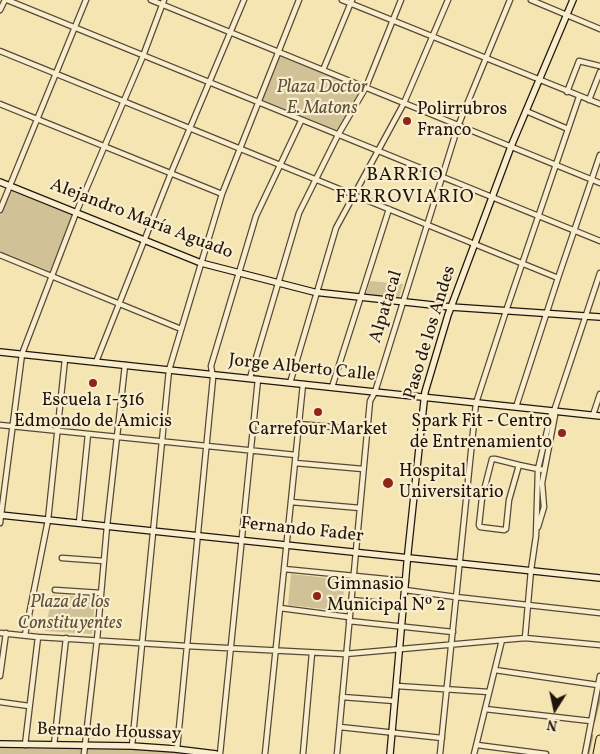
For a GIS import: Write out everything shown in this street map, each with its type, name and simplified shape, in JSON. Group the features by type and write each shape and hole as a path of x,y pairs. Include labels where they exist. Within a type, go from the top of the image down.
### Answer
{"main road":[{"path":"597,754 600,739"}],"street":[{"path":"0,10 6,0 209,84 600,241"},
{"path":"0,210 86,0"},
{"path":"151,0 163,2 230,33 600,183"},
{"path":"96,362 171,173 244,0"},
{"path":"132,746 169,370 222,194 299,0"},
{"path":"342,0 351,2 392,21 600,104"},
{"path":"250,378 297,218 338,135 366,87 401,0"},
{"path":"290,383 336,228 404,103 448,0"},
{"name":"Alpatacal","path":"337,754 370,401 375,392 458,126 510,0"},
{"path":"531,0 600,29"},
{"name":"Paso de los Andes","path":"390,754 424,397 451,307 538,80 573,0"},
{"path":"0,523 22,354 76,213 143,56 163,2"},
{"path":"323,70 351,2"},
{"path":"0,51 558,278"},
{"path":"567,92 579,61 600,66"},
{"path":"589,100 600,72"},
{"path":"440,754 476,403 579,96"},
{"path":"0,104 222,194"},
{"path":"526,111 568,129"},
{"path":"177,749 206,446 211,366 256,216 301,121"},
{"path":"516,407 600,156"},
{"name":"Alejandro María Aguado","path":"0,182 201,263 278,283 318,292 403,302 600,318"},
{"path":"332,387 389,209"},
{"path":"0,255 181,329"},
{"path":"536,536 544,507 542,482 551,414 554,411 600,273"},
{"name":"Jorge Alberto Calle","path":"0,352 597,415"},
{"path":"25,635 48,520 65,359"},
{"path":"84,754 125,365"},
{"path":"218,754 258,379"},
{"path":"265,754 303,384"},
{"path":"597,415 600,394"},
{"path":"299,424 367,430"},
{"path":"0,425 296,455"},
{"path":"79,523 88,434"},
{"path":"525,638 536,536 538,469 545,451"},
{"path":"519,465 510,500 506,529 480,527 482,498 492,459 544,470"},
{"path":"295,463 363,469"},
{"path":"291,502 360,508"},
{"name":"Fernando Fader","path":"1,515 600,578"},
{"path":"62,558 104,561"},
{"path":"284,569 406,581"},
{"path":"55,590 101,593"},
{"path":"405,590 456,598 600,613"},
{"path":"351,600 404,605"},
{"path":"280,608 453,632"},
{"path":"0,633 38,637 345,654 525,638 600,645"},
{"path":"0,676 6,633"},
{"path":"25,745 38,637"},
{"path":"54,745 66,638"},
{"path":"474,754 502,640"},
{"path":"303,754 312,653"},
{"path":"495,670 598,685"},
{"path":"585,754 600,676"},
{"path":"397,686 489,692"},
{"path":"342,697 395,701"},
{"path":"0,702 29,706"},
{"path":"485,709 591,721"},
{"path":"340,727 442,738"},
{"name":"Bernardo Houssay","path":"0,744 132,746 218,754"},
{"path":"476,746 546,754"}],"green space":[{"name":"Plaza Doctor E. Matons","path":"278,56 361,88 337,132 262,101"},
{"path":"11,188 73,213 50,271 0,251 0,215"},
{"path":"370,281 403,284 399,298 366,294"},
{"name":"Gimnasio Municipal Nº 2","path":"291,574 345,580 342,611 288,605"},
{"name":"Plaza de los Constituyentes","path":"52,595 95,597 92,634 45,631"},
{"path":"0,748 148,750 187,754 0,754"}],"waterway":[{"path":"593,721 600,693"},
{"path":"587,754 591,736"}],"place":[{"name":"Polirrubros Franco","path":"407,121"},
{"name":"Escuela 1-316 Edmondo de Amicis","path":"93,383"},
{"name":"Carrefour Market","path":"318,412"},
{"name":"Spark Fit - Centro de Entrenamiento","path":"562,433"},
{"name":"Hospital Universitario","path":"388,483"},
{"name":"Gimnasio Municipal Nº 2","path":"317,596"}],"district":[{"name":"BARRIO FERROVIARIO","path":"405,188"}]}
